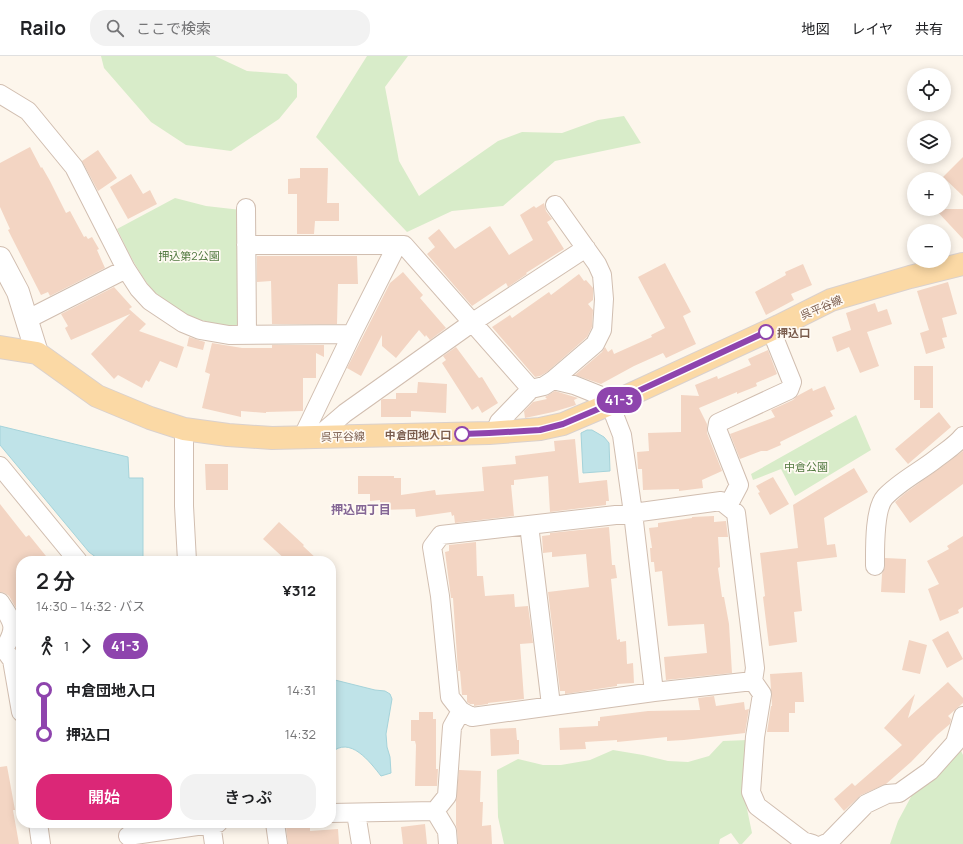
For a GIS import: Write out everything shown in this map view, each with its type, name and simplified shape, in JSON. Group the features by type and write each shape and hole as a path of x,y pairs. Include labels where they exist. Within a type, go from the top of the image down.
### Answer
{"main road":[{"name":"呉平谷線","path":"0,346 37,353 97,396 150,418 184,429 228,435 272,438 495,433 540,430 563,424 610,404 771,330 831,300 910,277 963,264"}],"street":[{"path":"0,94 28,111 74,167 126,269 150,301 183,323 213,334 352,334"},
{"path":"495,433 499,422 532,389 544,386 553,380 595,344 602,330 604,299 602,275 597,264 555,205"},
{"path":"246,208 247,335"},
{"path":"246,245 404,245 532,389"},
{"path":"310,437 352,334 397,245"},
{"path":"310,437 473,322 586,248"},
{"path":"0,258 18,292 37,353"},
{"path":"26,320 126,269"},
{"path":"728,506 739,486 717,429 718,423 789,390 792,382 771,330"},
{"path":"553,380 574,385 599,395 610,404 622,436 633,513 654,692"},
{"path":"184,429 184,498 187,556"},
{"path":"875,566 875,542 878,516 884,498 898,486 926,467 963,436"},
{"path":"0,466 74,556"},
{"path":"753,681 551,705 472,717 461,711 450,697 440,596 432,547 440,536 721,501 728,506 736,513 755,668 753,681 762,694 755,737 751,792 757,806 803,841 812,844"},
{"path":"529,525 551,705"},
{"path":"0,602 12,622 14,630 2,650 12,660 16,683"},
{"path":"336,813 435,811 447,796 452,727 461,711"},
{"path":"824,844 828,843 866,804 887,794 899,793 930,771 955,743 963,716"},
{"path":"435,811 447,831 448,844"},
{"path":"356,813 361,844"},
{"path":"39,828 41,844"},
{"path":"127,834 174,828"},
{"path":"213,828 214,844"},
{"path":"276,828 278,844"}],"green space":[{"path":"101,56 215,56 247,71 287,74 297,84 297,97 279,119 231,151 186,145 151,122 104,68"},
{"path":"367,56 408,56 385,87 399,161 419,196 498,141 522,132 562,133 598,120 624,116 641,143 555,161 503,206 452,211 407,232 316,137"},
{"name":"押込第2公園","path":"175,198 206,206 241,210 242,328 220,325 179,311 150,287 140,273 128,251 117,229"},
{"name":"中倉公園","path":"856,415 871,450 795,496 781,469 753,480 751,474"},
{"path":"748,740 746,804 752,833 742,844 739,844 731,833 720,839 719,844 504,844 498,817 497,770 518,759 543,765 561,765 590,760 613,750 668,761 688,762 709,756 723,741"},
{"path":"959,747 963,755 963,844 890,844 898,821 912,795"}],"water":[{"path":"0,426 128,457 129,478 143,478 143,556 94,556 89,552 0,445"},
{"path":"587,430 592,430 604,437 609,443 610,471 583,473 581,433"},
{"path":"336,680 385,691 390,694 392,699 386,734 391,773 381,776 359,752 345,747 336,749"}],"building":[{"path":"30,147 50,181 66,213 70,211 84,237 86,236 88,239 92,237 99,249 97,250 105,268 50,296 48,292 41,295 8,230 10,229 0,207 0,163"},
{"path":"98,150 117,178 98,191 82,161"},
{"path":"963,157 963,196 951,185 951,172 948,172"},
{"path":"300,168 328,168 327,203 339,203 339,221 315,221 314,234 297,234 297,194 288,194 288,179 300,178"},
{"path":"131,174 143,194 150,190 157,204 128,219 110,187"},
{"path":"544,203 546,211 552,219 547,222 564,249 526,273 527,274 508,287 506,283 472,306 427,254 435,247 428,238 439,229 455,249 490,226 509,255 533,240 520,215 534,206 536,208"},
{"path":"951,209 963,209 963,239 951,226 951,224 949,224 942,216 951,216"},
{"path":"257,256 357,256 358,284 338,284 337,324 272,324 271,281 257,282"},
{"path":"665,263 691,312 683,316 696,344 666,358 663,353 634,366 601,384 575,375 602,352 605,347 608,352 612,349 614,354 652,337 651,335 665,328 638,277"},
{"path":"803,264 812,285 791,294 794,300 766,315 755,292 786,275 785,272"},
{"path":"403,272 423,295 420,298 446,328 430,340 419,330 396,358 382,346 382,335 361,376 347,368 390,283"},
{"path":"579,274 584,281 586,280 593,288 593,300 588,304 593,310 592,327 587,337 547,372 535,377 492,327 510,315 512,318 549,292 551,295"},
{"path":"948,282 957,314 942,318 947,337 942,338 945,348 926,354 920,333 929,330 917,291"},
{"path":"114,287 132,307 129,309 146,324 139,331 184,347 177,368 160,361 149,382 146,380 142,388 118,375 114,379 91,354 130,314 71,340 65,328 68,326 61,314"},
{"path":"875,303 878,312 887,309 892,324 867,332 879,366 860,373 849,347 837,352 832,337 851,330 846,313"},
{"path":"189,337 205,342 203,350 187,346"},
{"path":"212,343 242,348 272,348 272,345 324,345 324,357 316,353 316,378 303,378 303,411 266,413 241,411 241,417 202,408 210,374 205,372"},
{"path":"456,347 479,378 482,377 498,403 482,413 478,406 472,410 442,363 446,360 443,356"},
{"path":"768,350 777,374 756,383 757,386 737,394 737,392 699,408 707,424 707,433 722,471 702,480 703,488 679,491 679,489 643,490 642,469 638,469 637,452 649,451 648,433 681,432 681,395 699,396 695,385 717,376 718,379 751,365 748,359"},
{"path":"914,366 933,366 933,408 920,408 920,400 914,400"},
{"path":"418,382 447,384 446,413 411,411 411,417 381,417 381,400 396,399 396,393 417,393"},
{"path":"825,386 835,409 830,411 833,416 780,442 781,445 740,459 730,434 775,417 771,410 793,400 797,396 812,388 813,391"},
{"path":"555,391 578,398 574,400 576,405 525,418 524,411 533,402 547,399 545,397"},
{"path":"939,412 951,427 908,464 895,449"},
{"path":"575,439 579,483 607,480 609,501 606,501 606,505 550,512 548,476 514,480 514,485 511,485 514,516 455,523 454,515 452,516 451,512 416,517 415,509 380,510 380,500 370,501 370,494 358,494 358,476 394,476 394,478 401,478 401,495 435,490 436,495 484,491 482,467 516,464 515,456 555,451 554,441"},
{"path":"963,451 963,484 910,523 895,502"},
{"path":"205,464 228,464 228,490 206,490"},
{"path":"854,468 868,492 824,518 827,545 835,544 837,557 797,562 802,611 794,612 797,642 769,646 763,597 765,596 760,553 798,548 793,505"},
{"path":"773,477 789,504 770,515 758,493 760,492 756,486"},
{"path":"0,504 26,537 29,535 46,556 16,556 16,608 9,596 0,592"},
{"path":"714,516 714,522 726,521 728,537 718,537 720,567 718,568 722,597 724,597 729,624 732,673 666,680 664,657 707,653 704,624 668,626 662,571 655,572 654,562 651,562 650,548 652,548 649,528 658,527 658,523 692,517"},
{"path":"279,522 314,556 282,556 263,539"},
{"path":"609,527 612,565 615,565 617,578 611,579 617,640 620,639 620,642 626,641 627,664 633,663 634,683 617,684 617,686 565,694 565,691 560,691 548,592 589,587 586,554 552,557 552,552 543,553 542,536 550,535 550,533"},
{"path":"963,536 963,607 958,610 959,613 940,621 928,589 939,584 927,561 949,549 947,546"},
{"path":"476,542 477,576 483,576 485,596 514,594 515,607 528,606 533,643 520,644 524,699 474,706 474,704 467,702 467,695 462,695 460,671 458,671 453,598 451,598 445,552 449,551 449,545"},
{"path":"885,558 906,559 905,593 881,592"},
{"path":"948,631 963,659 947,668 932,640"},
{"path":"909,640 927,645 920,674 902,670"},
{"path":"802,672 804,702 795,702 795,713 789,713 789,732 767,732 772,706 770,674"},
{"path":"948,682 963,698 963,703 948,716 951,719 950,724 886,784 861,795 844,811 834,799 852,783 855,786 902,745 884,728 915,694 908,718"},
{"path":"714,696 716,706 744,702 745,710 749,709 745,733 667,741 667,737 617,742 617,740 585,742 586,749 560,750 559,728 598,726 600,717 648,711 700,710 698,698"},
{"path":"419,712 433,712 433,719 436,719 436,769 438,769 437,786 415,786 416,745 415,741 411,741 411,720 419,720"},
{"path":"516,728 517,740 519,740 519,754 491,756 490,729"},
{"path":"7,766 15,810 13,810 19,844 0,844 0,767"},
{"path":"459,770 481,771 480,802 483,802 482,826 491,825 492,844 458,844 456,800"},
{"path":"425,824 427,844 403,844 401,827"},
{"path":"286,828 310,828 310,831 338,829 339,844 288,844"}],"bus line":[{"name":"41-3","path":"462,434 540,430 563,424 766,332"}],"place":[{"name":"押込口","path":"766,332"},
{"name":"中倉団地入口","path":"462,434"}],"district":[{"name":"押込四丁目","path":"361,509"}]}
